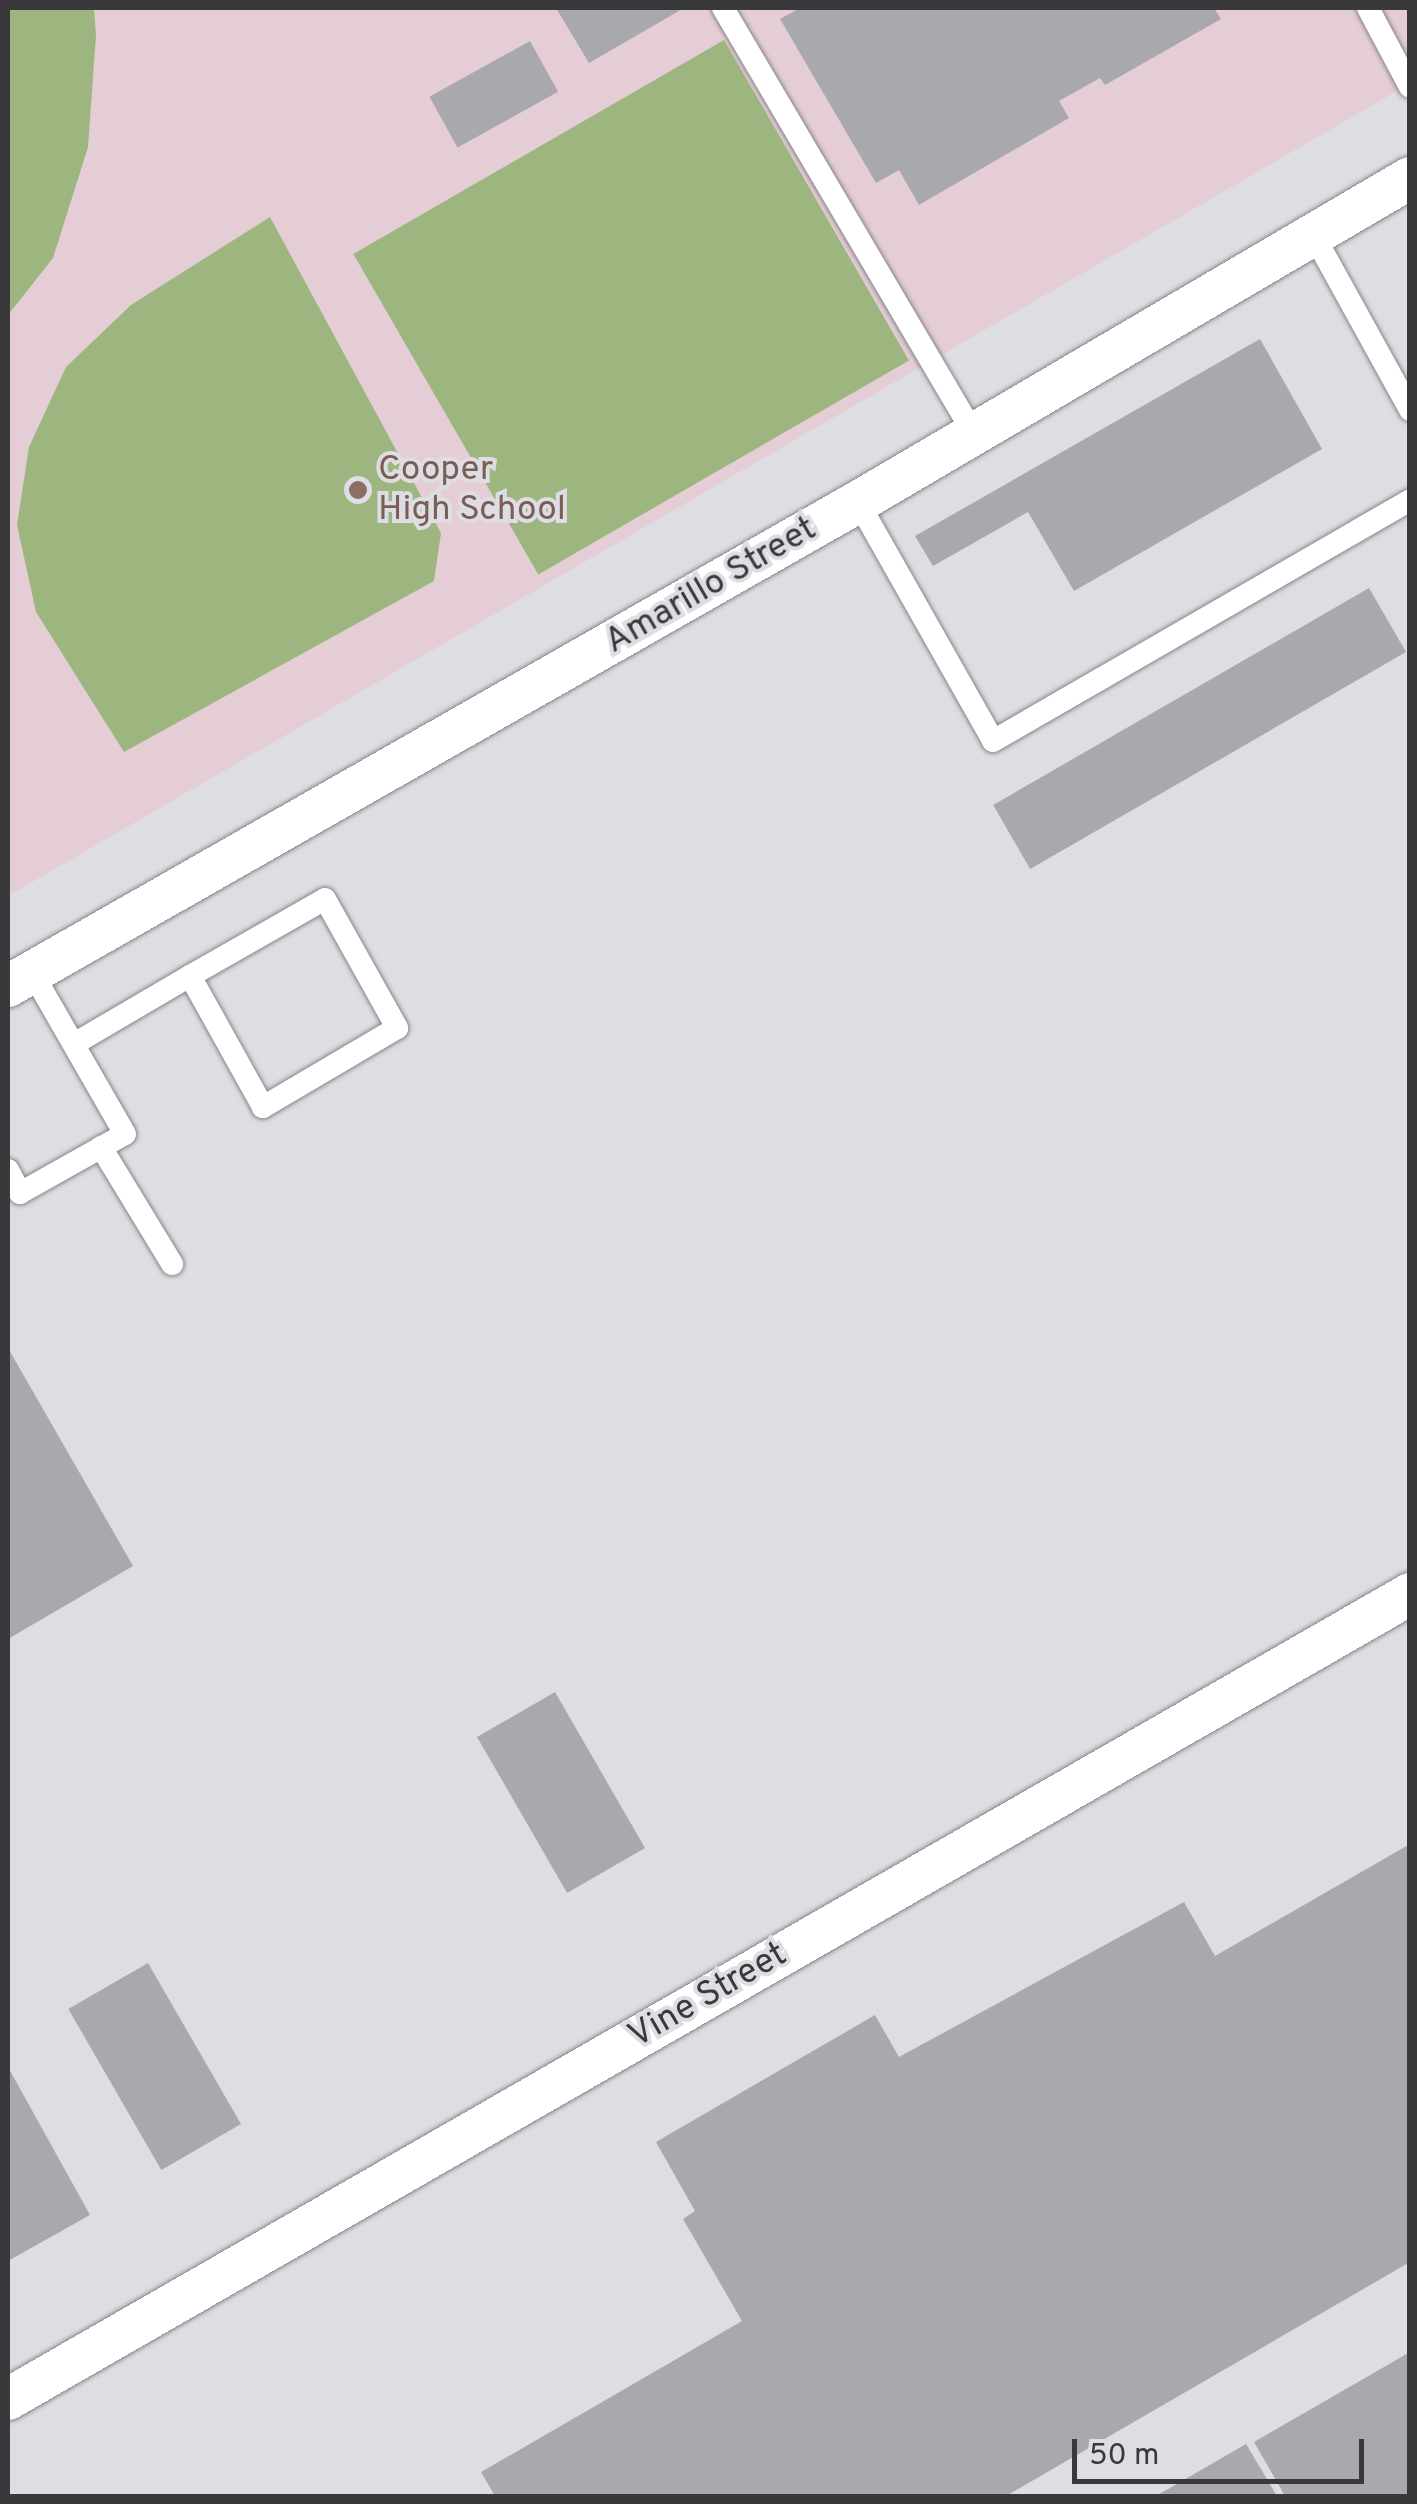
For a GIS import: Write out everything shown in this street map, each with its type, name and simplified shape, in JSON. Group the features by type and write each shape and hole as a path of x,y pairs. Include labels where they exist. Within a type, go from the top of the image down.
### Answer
{"street":[{"name":"Amarillo Street","path":"20,979 858,502 972,430 1410,178"},
{"name":"Vine Street","path":"8,2399 1410,1594"}],"lane":[{"path":"723,8 972,430"},
{"path":"1368,8 1410,86"},
{"path":"1313,234 1410,410"},
{"path":"858,502 993,741 1410,500"},
{"path":"74,1044 190,976 324,899 398,1028 263,1107 190,976"},
{"path":"8,1170 20,1193 125,1134 74,1044 20,979"},
{"path":"101,1147 172,1264"}],"shaded area":[{"name":"Cooper High School","path":"8,8 1409,8 1409,84 8,896"}],"green space":[{"path":"8,8 94,8 96,35 88,147 53,258 8,315"},
{"path":"724,40 909,360 538,574 353,254"},
{"path":"270,217 441,533 434,581 124,752 36,612 17,525 29,447 66,367 131,305"}],"building":[{"path":"556,8 684,8 589,63"},
{"path":"800,8 1214,8 1221,19 1105,85 1100,78 1059,101 1069,118 919,205 899,170 876,183 780,19"},
{"path":"530,41 558,92 458,147 429,97"},
{"path":"1260,339 1322,449 1074,591 1028,512 933,566 915,536"},
{"path":"1369,588 1406,652 1030,869 993,805"},
{"path":"8,1348 133,1566 8,1639"},
{"path":"555,1692 645,1848 567,1893 477,1737"},
{"path":"1410,1844 1410,2262 1006,2496 495,2496 481,2472 742,2321 683,2219 695,2211 656,2142 875,2015 899,2057 1184,1902 1215,1956"},
{"path":"148,1963 241,2124 161,2170 68,2009"},
{"path":"8,2067 90,2215 8,2261"},
{"path":"1410,2352 1410,2496 1285,2496 1254,2442"},
{"path":"1246,2444 1277,2496 1156,2496"}],"place":[{"name":"Cooper High School","path":"358,490"}]}
